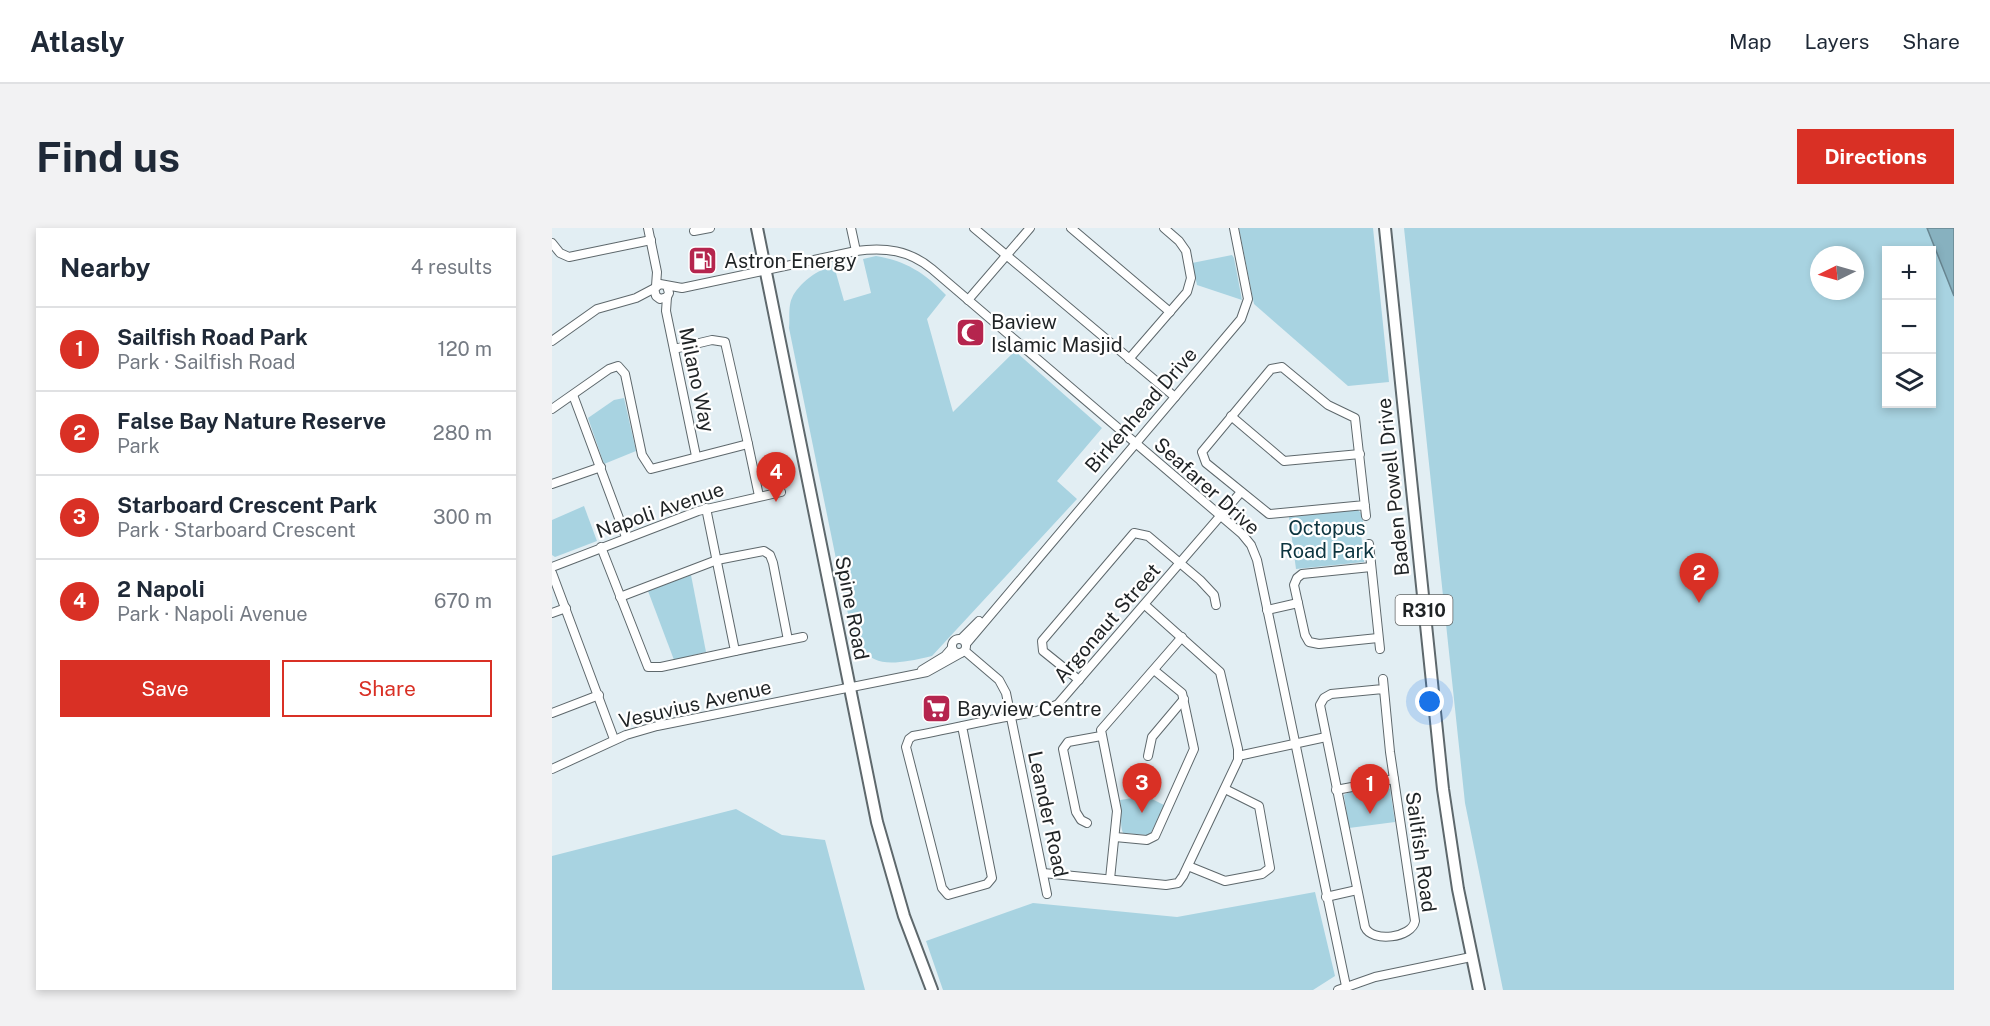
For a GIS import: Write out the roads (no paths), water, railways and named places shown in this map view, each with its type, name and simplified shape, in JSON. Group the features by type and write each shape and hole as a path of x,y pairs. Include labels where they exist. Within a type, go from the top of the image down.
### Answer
{"main road":[{"name":"Spine Road","path":"757,228 884,849 904,916 932,990"},
{"name":"Baden Powell Drive","path":"1385,228 1441,775 1471,957 1479,990"}],"street":[{"path":"648,228 663,297"},
{"path":"694,231 706,228"},
{"path":"852,228 856,251"},
{"path":"974,228 1175,397"},
{"path":"968,300 1030,228"},
{"path":"1071,228 1170,312"},
{"path":"1129,359 1187,292 1191,278 1183,245 1164,228"},
{"name":"Birkenhead Drive","path":"850,687 938,668 963,647 1175,397 1245,311 1247,291 1234,228"},
{"path":"552,243 560,253 569,257 651,240"},
{"name":"Seafarer Drive","path":"682,288 856,251 882,248 908,254 928,266 1221,515 1251,545 1257,560 1326,897 1342,988"},
{"path":"661,286 663,297"},
{"path":"552,340 597,309 636,298 661,286 682,288"},
{"path":"636,298 663,297 682,288"},
{"name":"Milano Way","path":"663,297 696,456"},
{"path":"674,349 717,340 725,342 759,496"},
{"path":"552,409 609,369 618,366 625,374 640,447 648,467 659,468 696,456 748,444"},
{"path":"1365,505 1269,514 1206,463 1202,454 1203,449 1271,369 1282,367 1328,405 1353,416 1356,422 1360,454 1365,505 1366,516"},
{"path":"573,394 626,537"},
{"path":"1231,416 1284,461 1360,454"},
{"path":"552,484 600,466"},
{"name":"Napoli Avenue","path":"552,567 706,508 781,492"},
{"name":"Argonaut Street","path":"962,726 992,878 987,884 948,895 942,888 906,747 909,739 913,736 1058,704 1241,492"},
{"path":"706,508 735,651"},
{"path":"1079,680 1043,651 1042,641 1132,535 1139,532 1148,536 1208,587 1216,605"},
{"path":"1369,544 1380,649"},
{"path":"601,547 648,667 661,667 803,637"},
{"path":"620,597 717,560 758,550 770,555 788,640"},
{"path":"1371,567 1299,575 1294,585 1305,635 1314,644 1378,638"},
{"path":"552,573 614,740"},
{"path":"1267,610 1298,603"},
{"path":"1043,873 1175,884 1181,880 1188,866 1225,789 1238,756 1220,672 1145,605"},
{"path":"552,613 566,608"},
{"path":"1110,879 1118,811 1101,736 1103,727 1182,637"},
{"name":"Birkenhead Drive","path":"913,674 945,656 952,648 953,641 963,647"},
{"name":"Leander Road","path":"952,648 956,653 963,647 1003,686 1047,894"},
{"path":"1115,837 1147,840 1155,836 1194,753 1184,699 1178,689 1154,670"},
{"name":"Sailfish Road","path":"1383,679 1394,779 1415,917 1414,927 1408,932 1379,937 1370,935 1365,927 1320,710 1324,698 1331,694 1383,689"},
{"name":"Vesuvius Avenue","path":"552,769 614,740 657,726 850,687"},
{"path":"552,711 599,695"},
{"path":"1148,756 1152,737 1184,699"},
{"path":"1087,823 1081,820 1076,812 1063,749 1068,742 1101,736"},
{"path":"1238,756 1326,737"},
{"path":"1336,790 1394,779"},
{"path":"1188,866 1225,881 1262,874 1270,868 1258,806 1225,789"},
{"path":"1326,897 1357,890"},
{"path":"1342,988 1384,975 1471,957"}],"place":[{"name":"Astron Energy","path":"703,261"},
{"name":"Baview Islamic Masjid","path":"970,333"},
{"name":"2 Napoli","path":"776,502"},
{"name":"False Bay Nature Reserve","path":"1699,603"},
{"name":"Bayview Centre","path":"936,709"},
{"name":"Starboard Crescent Park","path":"1142,813"},
{"name":"Sailfish Road Park","path":"1370,814"}],"park label":[{"name":"Octopus Road Park","path":"1327,540"}]}
